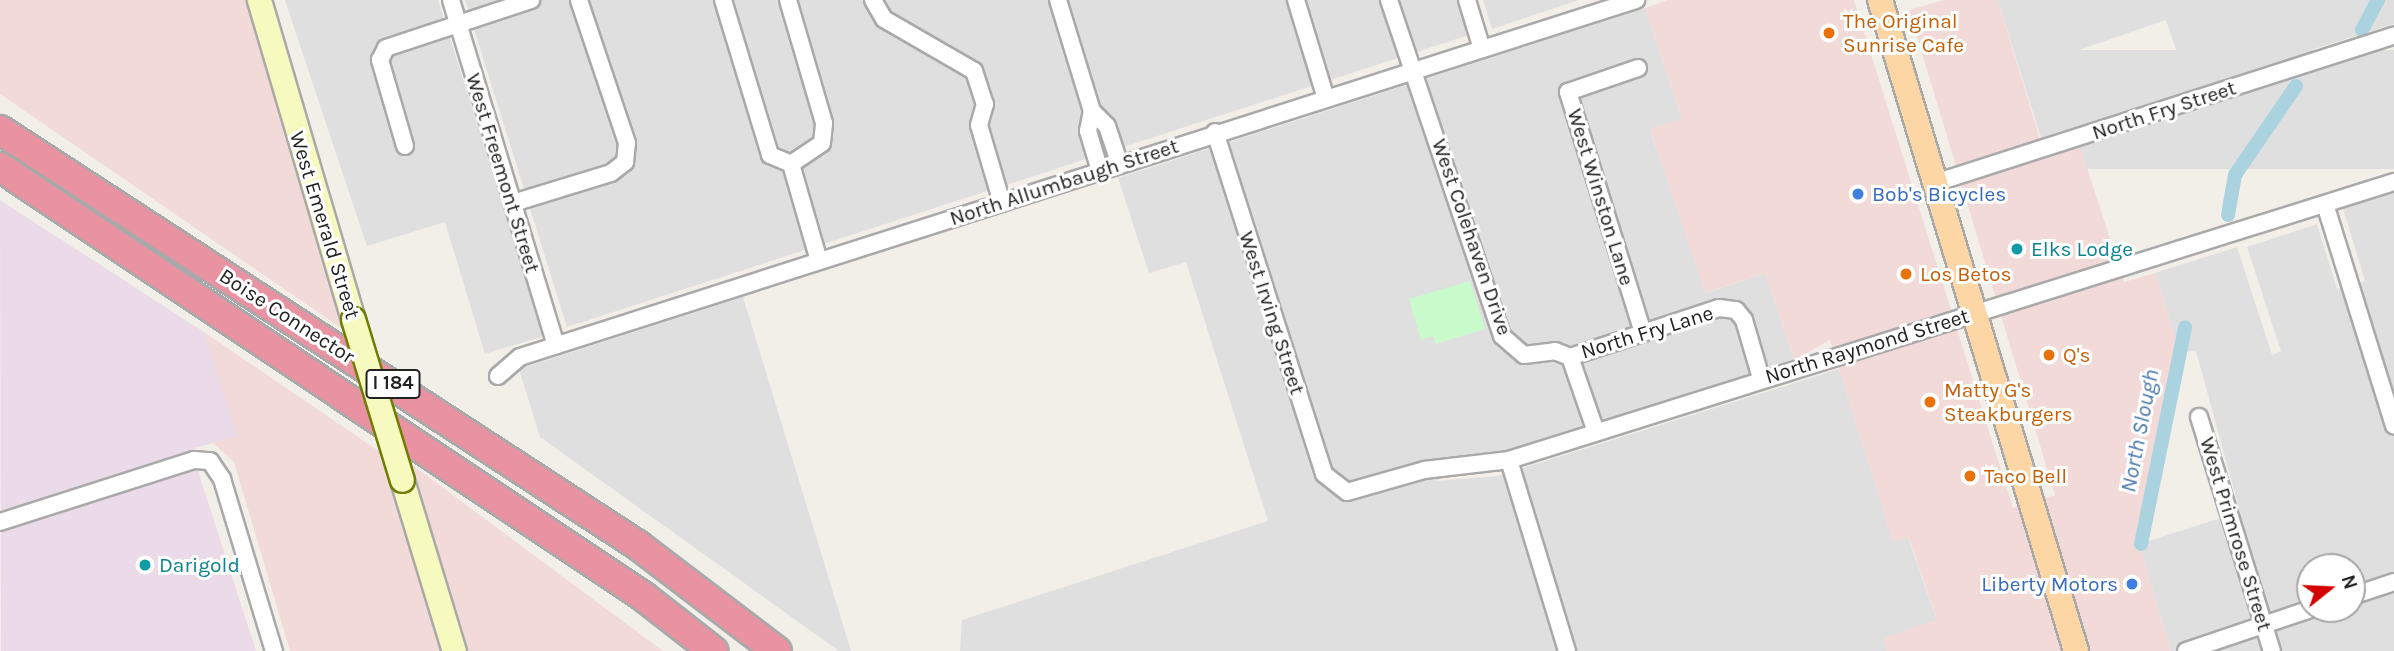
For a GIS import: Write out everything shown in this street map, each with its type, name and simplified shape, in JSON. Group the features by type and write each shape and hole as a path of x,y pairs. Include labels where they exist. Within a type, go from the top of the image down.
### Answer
{"highway":[{"name":"Boise Connector","path":"0,130 639,546 777,651"},
{"name":"Boise Connector","path":"0,167 633,589 713,651"}],"main road":[{"name":"West Emerald Street","path":"259,0 454,651"},
{"path":"1880,0 2076,651"}],"street":[{"name":"West Freemont Street","path":"451,0 556,345"},
{"path":"405,146 380,60 386,48 531,0"},
{"path":"513,203 611,173 625,162 627,143 579,0"},
{"path":"723,0 770,155 791,164"},
{"path":"788,0 824,123 822,143 791,164"},
{"path":"873,0 884,19 974,71 985,104 979,125 1002,203"},
{"path":"1058,0 1092,111 1107,126 1120,165"},
{"path":"1296,0 1326,99"},
{"name":"West Colehaven Drive","path":"1389,0 1502,336 1524,355 1555,351 1570,357"},
{"path":"1467,0 1482,49"},
{"name":"North Allumbaugh Street","path":"498,376 520,357 556,345 1120,165 1214,132 1413,72 1636,0"},
{"name":"North Fry Street","path":"1935,183 2394,36"},
{"name":"West Winston Lane","path":"1638,68 1568,92 1643,333"},
{"path":"1092,111 1088,131 1100,171"},
{"name":"West Irving Street","path":"1214,132 1324,474 1338,489"},
{"path":"791,164 819,261"},
{"name":"North Raymond Street","path":"1338,489 1357,492 1424,470 1509,460 1761,378 2394,182"},
{"path":"2325,204 2394,426"},
{"name":"North Fry Lane","path":"1570,357 1719,308 1736,310 1761,378"},
{"path":"1570,357 1596,432"},
{"name":"West Primrose Street","path":"2199,417 2272,651"},
{"path":"0,522 194,460 210,461 222,479 274,651"},
{"path":"1509,460 1567,651"},
{"path":"2366,591 2394,582"},
{"path":"2186,651 2296,614"}],"shaded area":[{"path":"0,0 251,0 344,330 0,94"},
{"path":"285,0 438,0 544,336 485,354 445,222 367,246"},
{"path":"465,0 1458,0 1469,35 567,327"},
{"path":"1483,0 1579,0 1492,29"},
{"path":"1668,0 1854,0 2013,508 2055,495 1909,10 1944,0 1998,0 2045,156 2080,146 2124,282 2155,273 2180,352 2139,544 2171,651 1887,651 1883,638 1937,620 1909,538 1893,542 1830,340 1794,360 1765,273 1705,293 1650,129 1682,119 1645,8"},
{"path":"1998,0 2394,0 2394,24 2189,88 2166,20 2076,51 2097,120 2041,138"},
{"path":"1645,8 1682,119 1650,130 1706,293 1765,273 1794,360 1435,481 1498,476 1839,369 1893,541 1908,537 1937,621 1884,638 1887,651 960,651 962,620 1268,521 1186,262 1149,273 1118,178"},
{"path":"2066,50 2394,50 2394,169 2066,169"},
{"path":"2394,192 2394,651 2171,651 2139,544 2240,512 2196,351 2180,352 2155,273 2237,247 2272,355 2281,351 2247,247 2317,224 2337,289 2365,281 2343,208"},
{"path":"0,200 204,332 238,436 195,448 199,474 256,651 1,651"},
{"path":"743,297 851,651 839,651 540,437 519,369"},
{"path":"204,332 383,454 441,651 290,651 234,462 213,443 237,436"},
{"path":"411,464 663,651 469,651"}],"green space":[{"path":"1470,281 1485,329 1436,344 1433,336 1421,340 1409,299"}],"waterway":[{"name":"North Slough","path":"2362,30 2378,0"},
{"name":"North Slough","path":"2228,215 2235,175 2296,86"},
{"name":"North Slough","path":"2141,544 2185,327"}],"place":[{"name":"The Original Sunrise Cafe","path":"1829,33"},
{"name":"Bob's Bicycles","path":"1858,194"},
{"name":"Elks Lodge","path":"2017,249"},
{"name":"Los Betos","path":"1906,274"},
{"name":"Q's","path":"2049,355"},
{"name":"Matty G's Steakburgers","path":"1930,402"},
{"name":"Taco Bell","path":"1970,476"},
{"name":"Darigold","path":"145,565"},
{"name":"Liberty Motors","path":"2132,584"}]}
